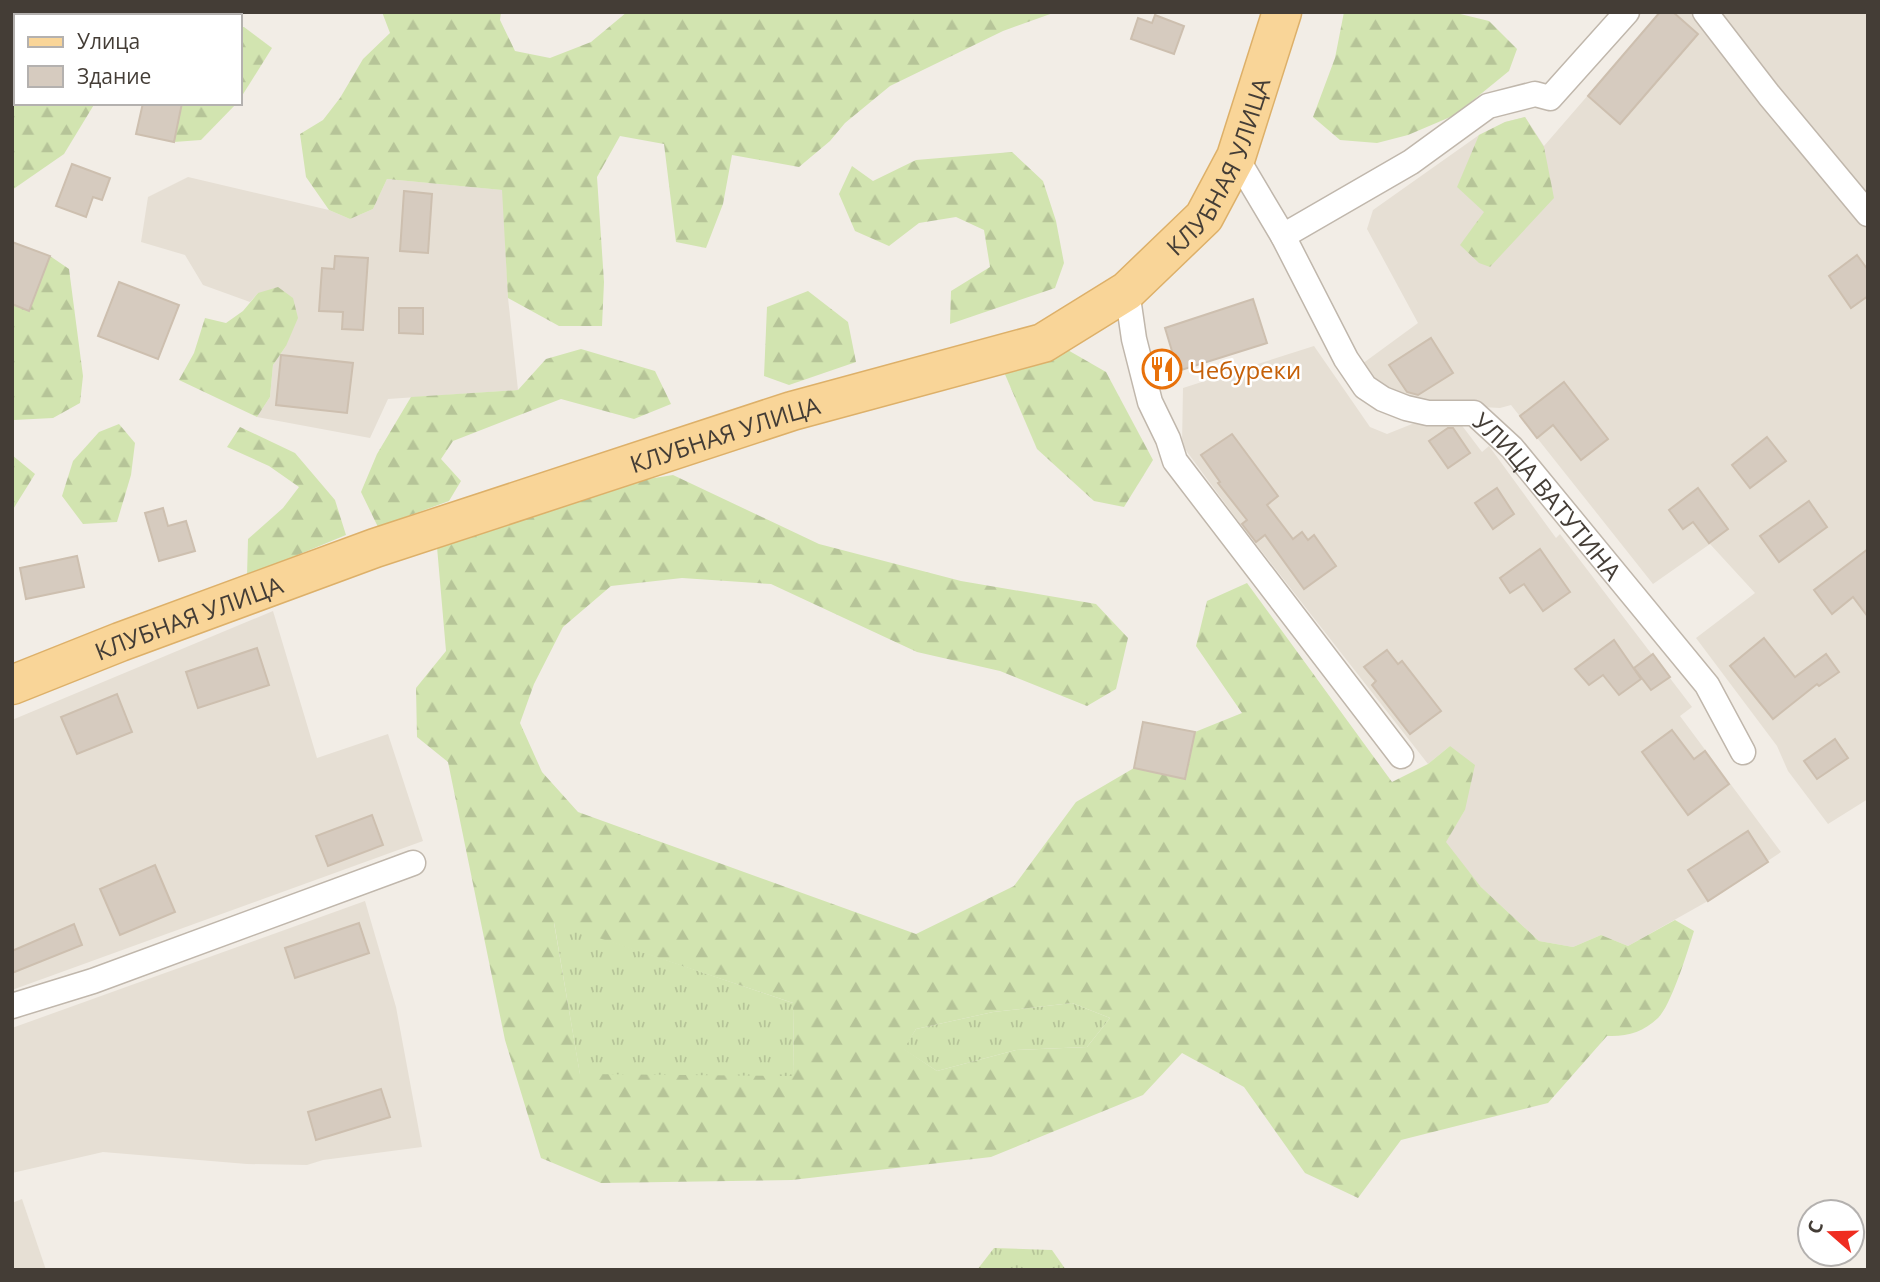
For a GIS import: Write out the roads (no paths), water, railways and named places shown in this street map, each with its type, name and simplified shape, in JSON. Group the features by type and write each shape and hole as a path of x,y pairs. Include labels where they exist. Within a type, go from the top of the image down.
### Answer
{"main road":[{"name":"КЛУБНАЯ УЛИЦА","path":"12,685 374,548 792,411 1043,343 1127,291 1205,217 1236,157 1282,12"}],"street":[{"path":"1283,236 1411,162 1488,106 1535,94 1550,98 1627,12"},
{"path":"1704,12 1868,214"},
{"name":"УЛИЦА ВАТУТИНА","path":"1236,157 1283,236 1346,359 1365,387 1383,399 1406,408 1428,413 1474,413 1512,447 1707,685 1743,752"},
{"path":"1127,291 1134,339 1150,402 1168,439 1175,461 1401,756"},
{"path":"12,1006 93,981 413,863"}],"place":[{"name":"Чебуреки","path":"1162,369"}]}
